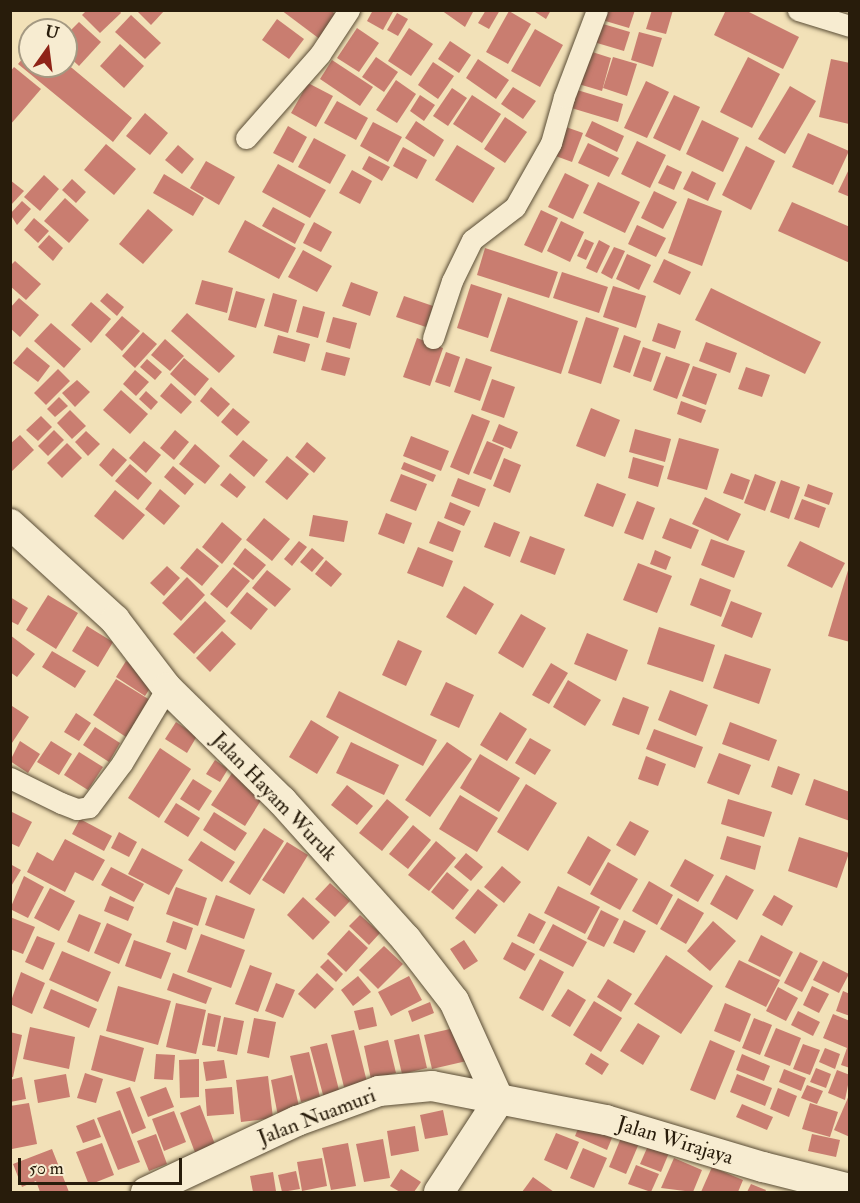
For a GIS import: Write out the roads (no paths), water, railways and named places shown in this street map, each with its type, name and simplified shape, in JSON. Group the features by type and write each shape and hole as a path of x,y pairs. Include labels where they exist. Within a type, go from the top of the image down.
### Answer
{"street":[{"path":"246,138 320,54 349,10"},
{"path":"433,338 452,281 472,240 514,207 551,143 564,96 597,10"},
{"path":"798,10 849,26"},
{"name":"Jalan Hayam Wuruk","path":"12,527 115,620 166,688 282,801 406,939 454,1001 499,1100"},
{"path":"10,778 69,806 89,807 122,763 166,688"},
{"name":"Jalan Nuamuri","path":"146,1192 297,1121 379,1091 432,1086 499,1100"},
{"path":"439,1192 499,1100"},
{"name":"Jalan Wirajaya","path":"499,1100 606,1120 849,1187"}]}
